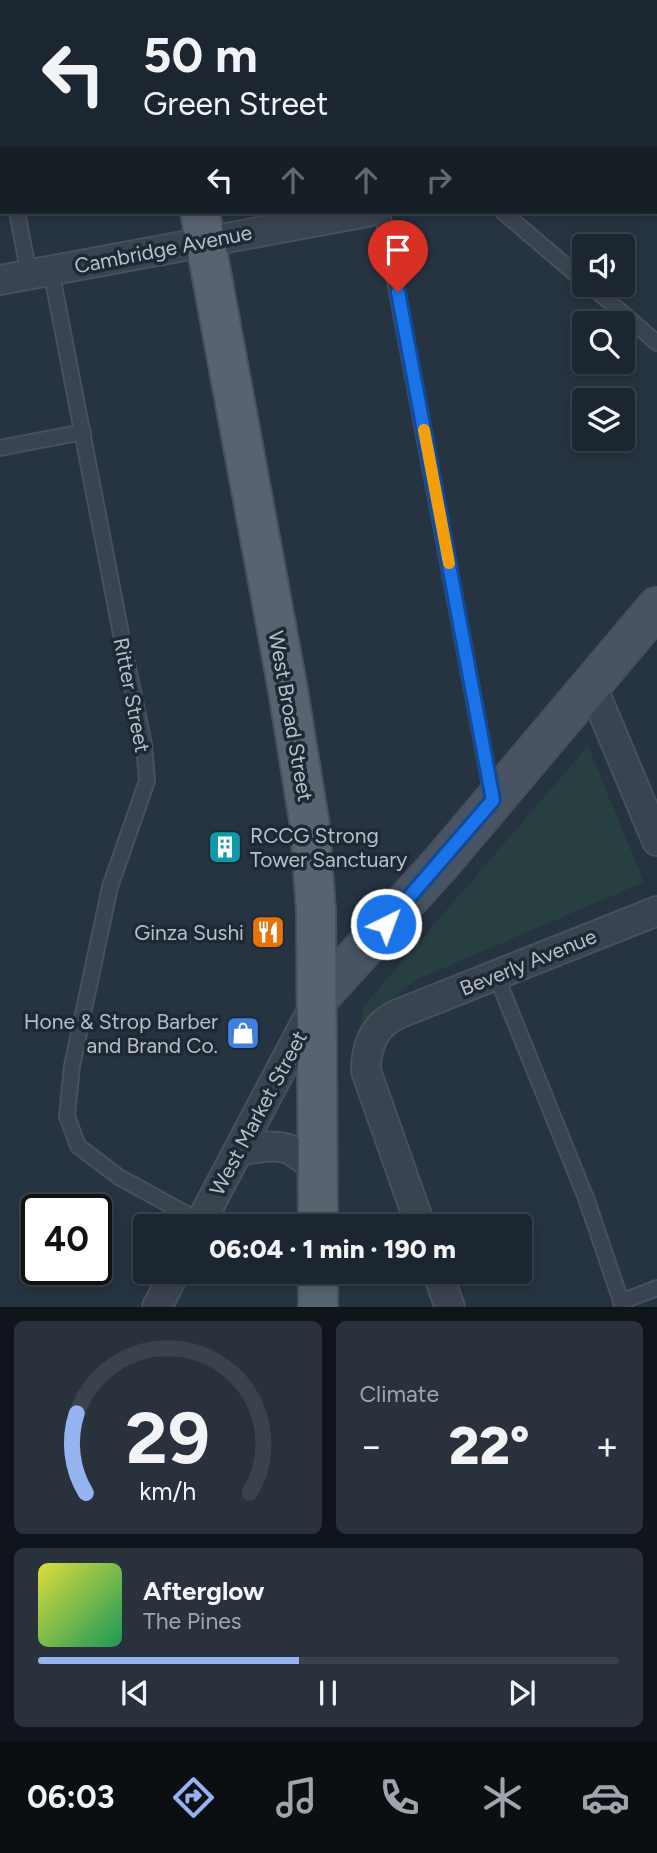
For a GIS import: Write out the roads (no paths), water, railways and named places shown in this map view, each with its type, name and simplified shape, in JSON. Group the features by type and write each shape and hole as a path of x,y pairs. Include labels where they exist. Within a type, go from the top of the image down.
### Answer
{"main road":[{"name":"West Broad Street","path":"202,227 288,690 310,827 316,911 318,1214"},
{"path":"318,1284 318,1307"}],"street":[{"name":"Cambridge Avenue","path":"0,280 40,272 202,227 345,214"},
{"path":"317,1000 442,862 657,607"},
{"path":"591,684 657,841"},
{"name":"Beverly Avenue","path":"416,1214 366,1071 366,1053 382,1024 398,1014 657,911"},
{"name":"West Market Street","path":"205,1214 317,1000"},
{"path":"238,1151 284,1146 300,1154 318,1172"},
{"path":"157,1307 169,1284"},
{"path":"441,1284 450,1307"}],"lane":[{"name":"Ritter Street","path":"18,214 40,272 83,432 144,744 147,781 110,887 72,1066 67,1116 78,1146 119,1177 183,1214"},
{"path":"382,214 493,800"},
{"path":"505,214 572,271"},
{"path":"604,297 657,343"},
{"path":"0,448 83,432"},
{"path":"496,975 586,1198 622,1305 657,1288"}],"place":[{"name":"RCCG Strong Tower Sanctuary","path":"225,847"},
{"name":"Ginza Sushi","path":"268,932"},
{"name":"Hone & Strop Barber and Brand Co.","path":"243,1033"}]}
